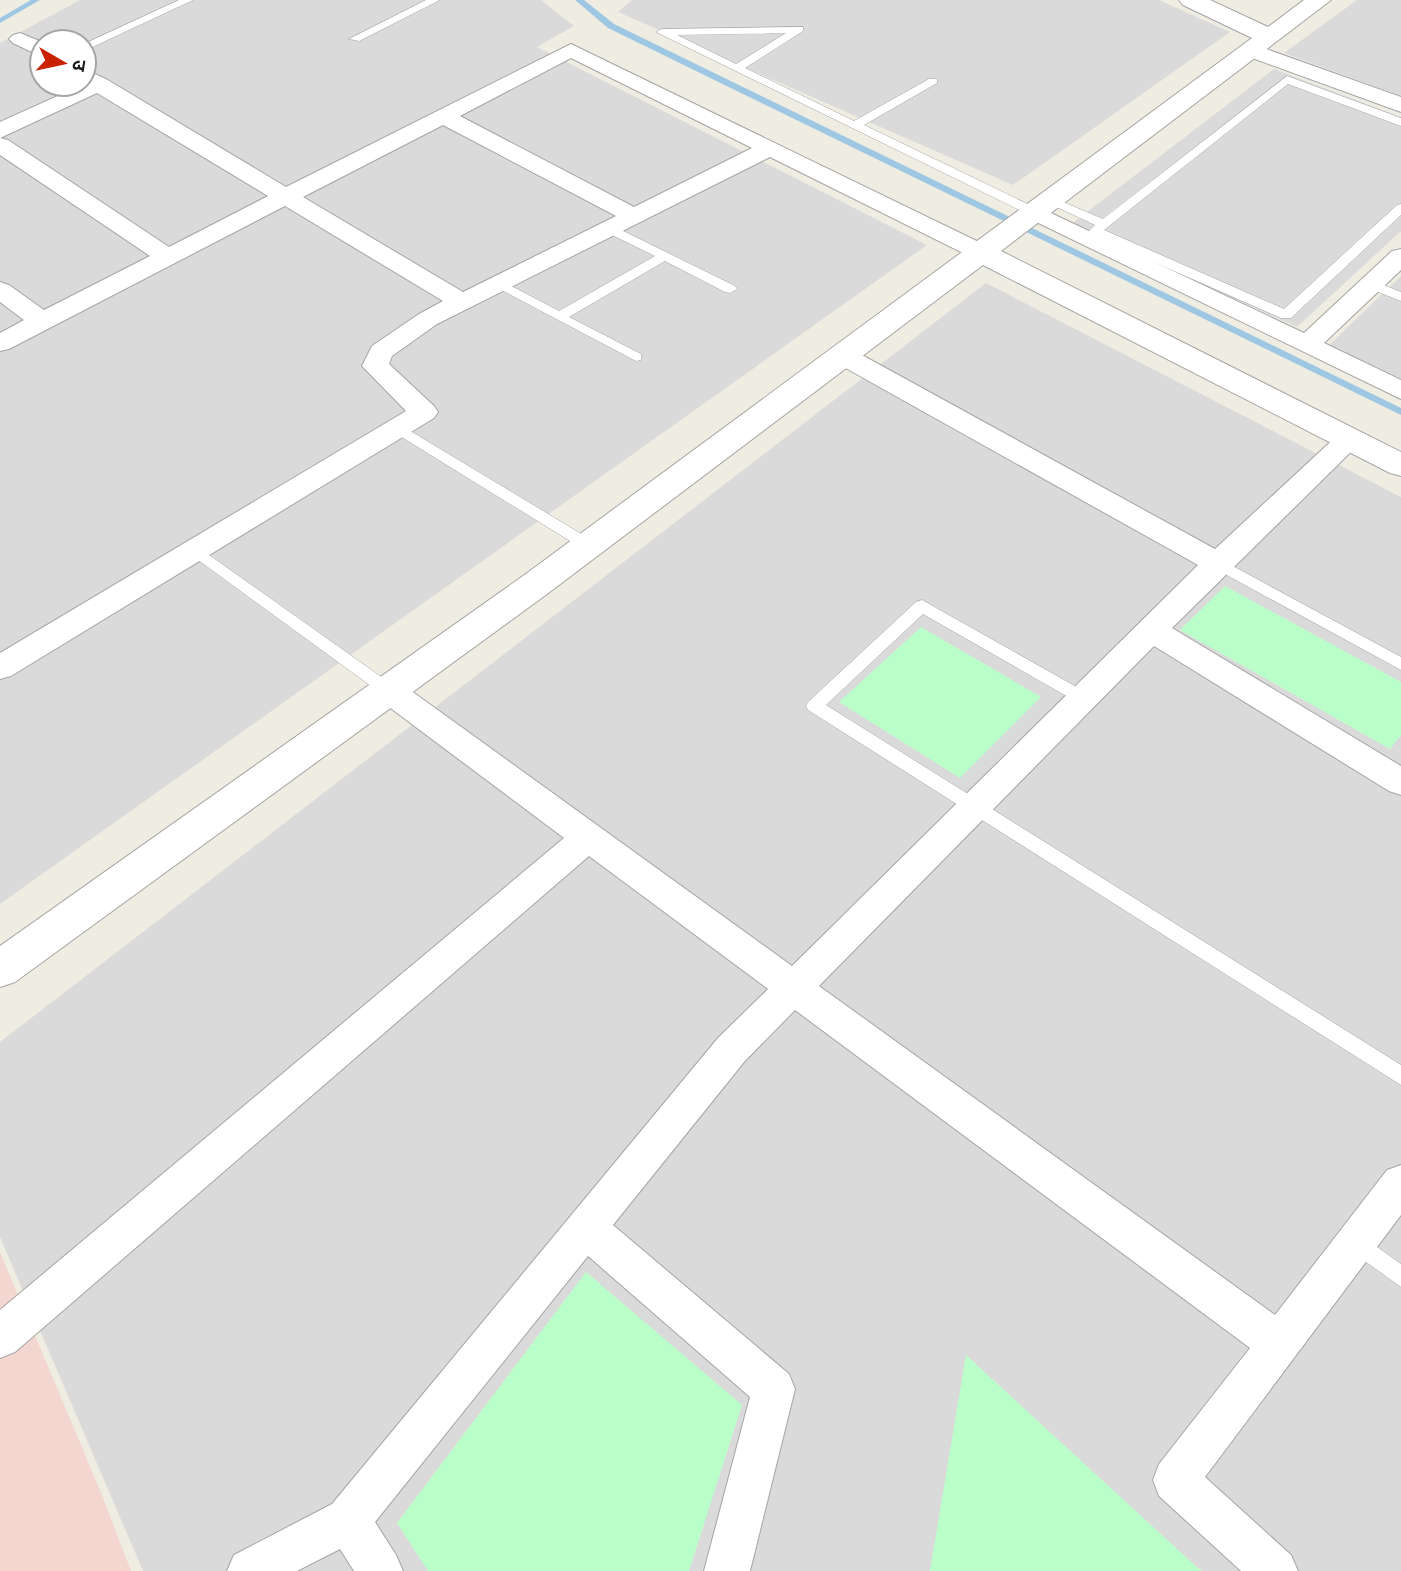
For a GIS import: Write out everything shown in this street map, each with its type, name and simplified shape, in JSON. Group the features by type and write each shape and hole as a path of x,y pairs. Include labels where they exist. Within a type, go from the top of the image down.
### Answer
{"street":[{"path":"1191,0 1261,43 1400,107"},
{"path":"0,969 588,545 1319,0"},
{"path":"20,39 28,43"},
{"path":"0,343 571,50 1401,465"},
{"path":"98,84 462,302"},
{"path":"0,131 59,98"},
{"path":"443,116 634,216"},
{"path":"0,145 168,257"},
{"path":"0,668 424,412 375,366 381,352 428,319 770,148"},
{"path":"1030,216 1401,391"},
{"path":"1307,345 1401,256"},
{"path":"0,290 42,321"},
{"path":"842,355 1218,563"},
{"path":"250,1571 348,1520 731,1050 1218,563 1350,439"},
{"path":"1151,630 1399,777"},
{"path":"388,690 1278,1343"},
{"path":"0,1337 588,837"},
{"path":"1275,1571 1175,1480 1401,1183"},
{"path":"586,1227 774,1389 727,1571"},
{"path":"348,1520 380,1571"}],"lane":[{"path":"98,42 188,0"},
{"path":"355,39 435,0"},
{"path":"737,68 799,29 662,32 855,125 1030,216 1104,224"},
{"path":"1400,107 1287,79 1095,231 1286,315 1401,208"},
{"path":"855,125 933,81"},
{"path":"610,228 730,289"},
{"path":"559,317 664,256"},
{"path":"497,284 636,357"},
{"path":"1371,284 1401,297"},
{"path":"397,428 588,545"},
{"path":"195,550 388,690"},
{"path":"1218,563 1401,664"},
{"path":"1083,698 922,606 814,706 1401,1076"},
{"path":"1356,1242 1401,1277"}],"shaded area":[{"path":"80,0 541,0 574,26 537,47 927,245 0,904 0,43"},
{"path":"632,0 1159,0 1230,32 1013,185 618,12"},
{"path":"1357,0 1401,0 1401,96 1284,53"},
{"path":"1274,69 1401,117 1401,231 1297,327 1070,225"},
{"path":"1401,276 1401,382 1327,347"},
{"path":"986,283 1401,497 1401,1571 143,1571 0,1237 0,1042"},
{"path":"0,1252 104,1500 131,1571 0,1571"}],"green space":[{"path":"1225,586 1401,682 1401,735 1390,749 1180,630"},
{"path":"921,627 1041,697 960,778 839,702"},
{"path":"586,1272 742,1405 689,1571 428,1571 397,1523"},
{"path":"966,1355 1201,1571 930,1571"}],"waterway":[{"path":"0,21 36,0"},
{"path":"579,0 611,26 1401,412"}]}
